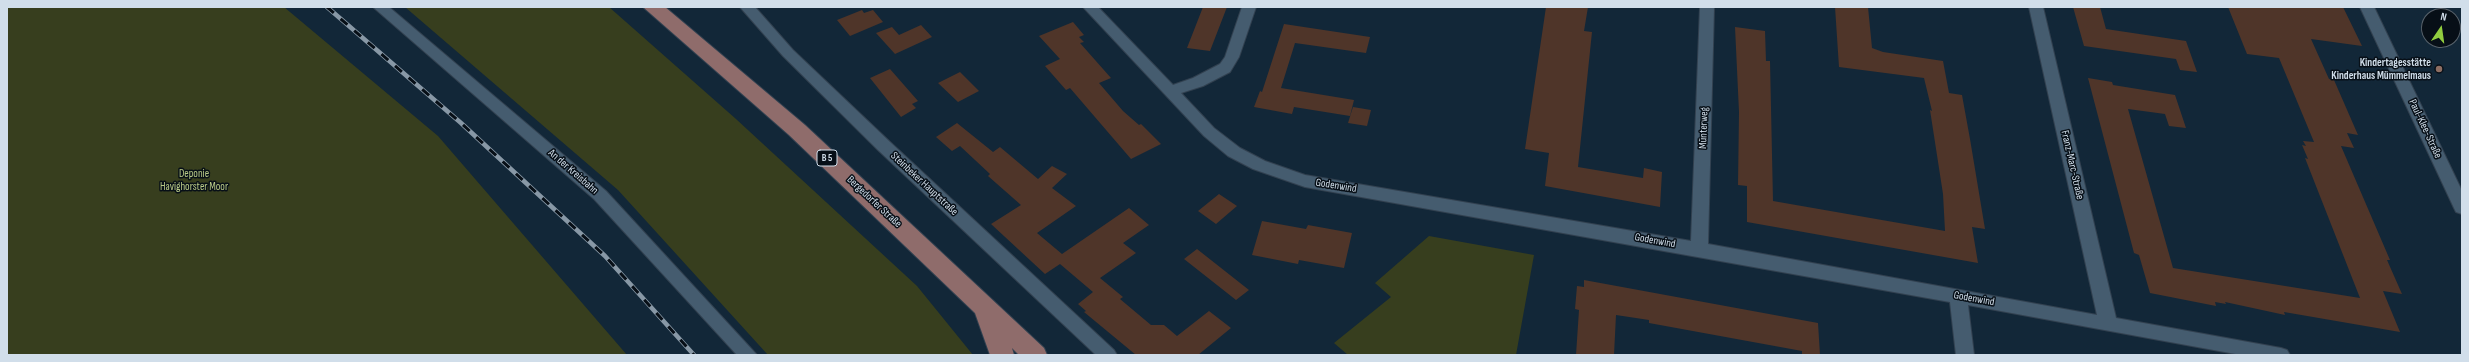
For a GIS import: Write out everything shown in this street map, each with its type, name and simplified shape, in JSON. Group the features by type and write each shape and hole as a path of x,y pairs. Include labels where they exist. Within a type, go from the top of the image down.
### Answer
{"main road":[{"name":"Bergedorfer Straße","path":"653,7 797,130 985,306 1035,355"},
{"path":"985,306 1002,355"}],"street":[{"name":"An der Kreisbahn","path":"380,7 600,195 748,355"},
{"name":"Steinbeker Hauptstraße","path":"747,7 788,53 884,146 1108,355"},
{"name":"Godenwind","path":"1090,7 1169,92 1209,132 1234,152 1259,165 1286,176 1305,181 1700,249 2281,355"},
{"path":"1169,92 1215,75 1225,68 1232,57 1249,7"},
{"name":"Münterweg","path":"1700,249 1707,7"},
{"name":"Franz-Marc-Straße","path":"2036,7 2108,324"},
{"name":"Paul-Klee-Straße","path":"2367,7 2462,208"},
{"path":"1958,296 1965,355"}],"green space":[{"name":"Deponie Havighorster Moor","path":"7,7 284,7 438,136 627,355 7,355"},
{"path":"405,7 609,7 736,119 917,286 973,355 768,355 618,190"},
{"path":"1429,236 1534,255 1516,355 1348,355 1334,343 1391,297 1375,283"}],"building":[{"path":"1203,7 1227,7 1210,51 1187,48"},
{"path":"1546,7 1588,7 1584,31 1592,32 1578,167 1643,178 1644,168 1662,172 1660,207 1545,186 1549,153 1525,149"},
{"path":"1835,7 1868,7 1872,48 1883,52 1943,61 1949,93 1962,95 1985,229 1972,227 1978,263 1747,222 1747,186 1738,185 1739,112 1735,27 1765,31 1766,61 1770,61 1773,201 1945,231 1943,194 1930,110 1932,111 1924,78 1839,67"},
{"path":"2073,7 2100,7 2106,29 2186,41 2197,72 2180,70 2176,59 2084,46"},
{"path":"2228,7 2343,7 2362,46 2311,39 2329,79 2334,80 2358,135 2347,133 2354,148 2341,146 2390,260 2387,260 2402,294 2383,291 2400,332 2284,312 2285,315 2225,302 2226,304 2215,302 2216,306 2150,293 2139,255 2134,253 2088,78 2112,82 2113,85 2175,95 2186,128 2169,126 2165,114 2128,109 2173,268 2360,298 2305,158 2308,159 2302,145 2306,146 2303,141 2314,142 2279,58 2247,54"},
{"path":"862,10 864,13 873,10 883,22 850,36 837,20"},
{"path":"1073,22 1084,35 1079,37 1084,42 1080,43 1111,78 1099,83 1123,111 1139,125 1141,124 1161,144 1131,159 1070,88 1066,90 1045,66 1060,59 1039,36"},
{"path":"1284,24 1370,37 1366,53 1295,43 1281,88 1354,100 1350,116 1294,107 1292,114 1254,107 1260,91 1262,92"},
{"path":"921,25 932,37 895,54 876,33 892,27 899,35"},
{"path":"890,69 918,101 912,104 916,108 901,117 870,78"},
{"path":"960,72 979,91 958,102 938,83"},
{"path":"1353,107 1371,110 1367,126 1348,123"},
{"path":"957,123 993,152 1000,147 1038,179 1052,166 1067,174 1052,188 1076,206 1037,233 1062,254 1129,208 1149,225 1123,243 1136,253 1100,278 1123,297 1120,299 1151,325 1164,325 1177,336 1209,311 1231,328 1198,355 1136,355 1084,312 1086,311 1078,304 1093,292 1060,264 1045,274 991,224 1021,205 988,176 990,174 960,146 952,151 936,137"},
{"path":"1219,194 1237,206 1216,224 1198,211"},
{"path":"1262,221 1306,229 1308,225 1352,233 1344,268 1299,260 1298,264 1252,255"},
{"path":"1197,249 1249,290 1236,300 1184,259"},
{"path":"1584,280 1818,323 1820,355 1802,355 1802,351 1649,323 1649,320 1616,315 1614,355 1576,355 1579,310 1575,309 1577,286 1584,287"}],"railway":[{"path":"327,7 461,123 605,256 694,355"}],"place":[{"name":"Kindertagesstätte Kinderhaus Mümmelmaus","path":"2439,69"}]}
